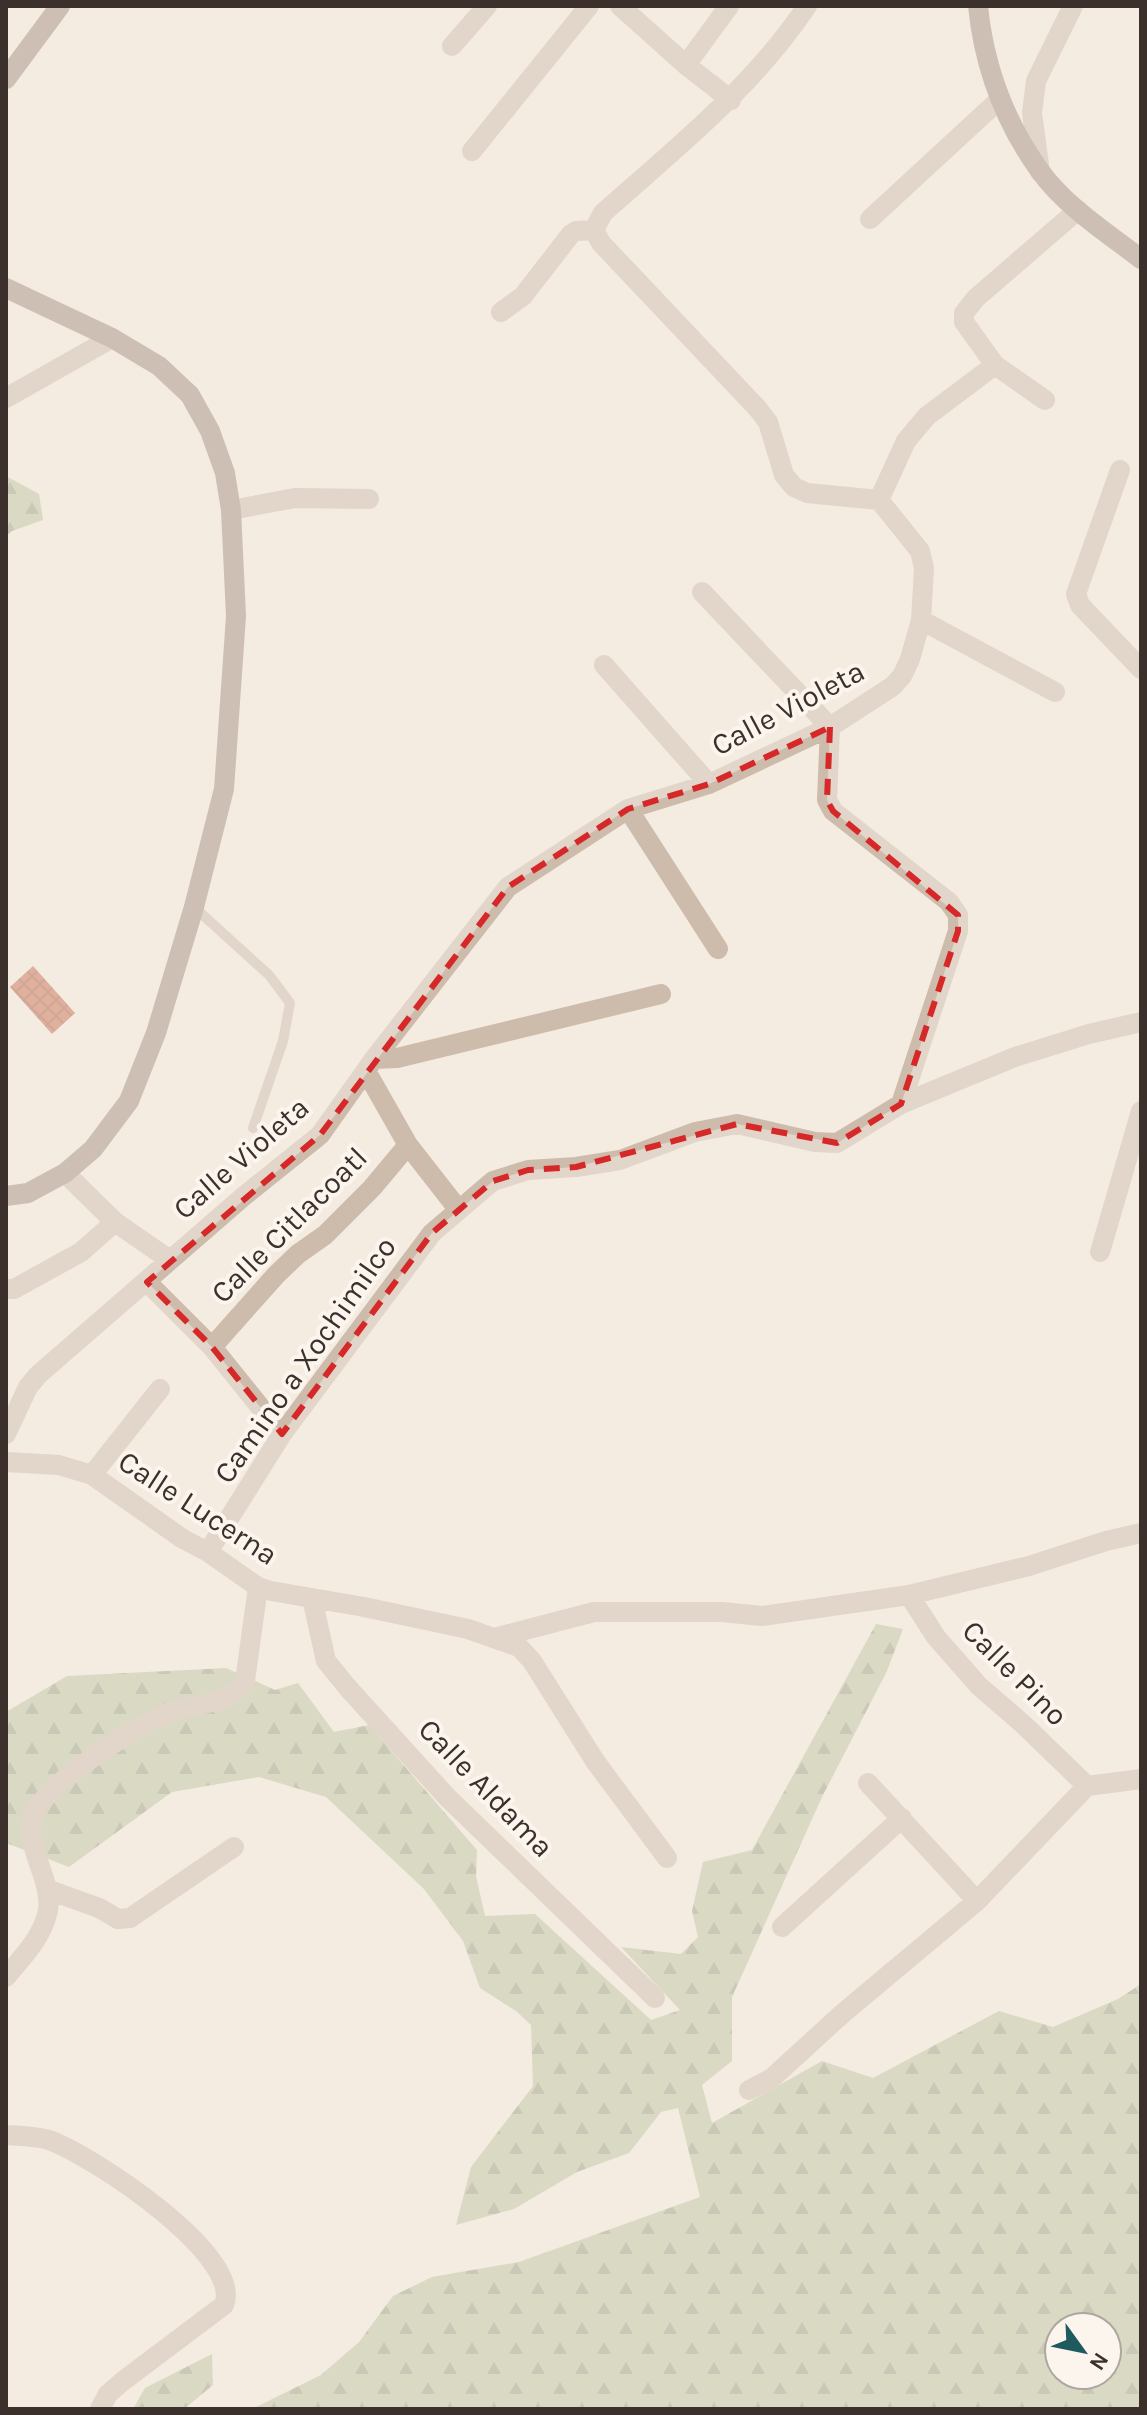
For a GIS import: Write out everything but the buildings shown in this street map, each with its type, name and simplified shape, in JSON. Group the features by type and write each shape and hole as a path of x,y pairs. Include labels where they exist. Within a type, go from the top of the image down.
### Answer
{"main road":[{"path":"6,79 60,6"},
{"path":"978,6 985,59 999,100 1040,172 1078,210 1141,259"},
{"path":"6,288 112,338 159,366 190,395 210,431 225,473 231,510 236,616 224,789 194,907 156,1033 129,1101 93,1149 65,1173 28,1193 6,1196"}],"street":[{"path":"452,46 487,6"},
{"path":"472,151 589,6"},
{"path":"620,6 731,100"},
{"path":"686,65 729,6"},
{"path":"594,230 603,213 731,100 785,39 807,6"},
{"path":"1040,172 1032,113 1036,81 1073,6"},
{"path":"870,219 999,100"},
{"path":"1045,400 995,365 964,322 964,313 976,298 1078,210"},
{"path":"501,312 523,296 571,234 594,230"},
{"path":"594,230 601,243 768,422 784,475 794,487 807,493 879,500 906,441 927,416 995,365"},
{"path":"6,398 112,338"},
{"path":"1120,470 1076,594 1080,605 1141,669"},
{"path":"231,510 295,498 369,499"},
{"name":"Calle Violeta","path":"6,1434 28,1387 38,1375 118,1303 320,1135 370,1065 508,887 628,809 709,784 830,727 893,686 902,676 921,620 924,568 920,551 879,500"},
{"path":"702,592 830,727 827,800 833,811 949,902 958,915 958,931 901,1104"},
{"path":"921,620 1055,692"},
{"path":"604,665 709,784"},
{"path":"628,809 718,949"},
{"path":"458,1209 408,1145 370,1065 661,994"},
{"name":"Camino a Xochimilco","path":"208,1552 282,1434 432,1233 493,1181 528,1170 620,1160 695,1132 737,1124 815,1142 837,1143 901,1104 1015,1057 1141,1022"},
{"path":"1100,1252 1141,1111"},
{"name":"Calle Citlacoatl","path":"212,1347 276,1275 325,1235 372,1188 408,1145"},
{"path":"65,1173 115,1222 170,1260"},
{"path":"6,1289 14,1289 81,1252 115,1222"},
{"path":"147,1282 212,1347 282,1434"},
{"path":"92,1475 160,1389"},
{"name":"Calle Lucerna","path":"6,1462 59,1465 92,1475 134,1507 258,1587 498,1637"},
{"path":"498,1637 594,1612 722,1612 762,1616 909,1595 1029,1566 1141,1533"},
{"path":"6,1977 43,1927 49,1890 33,1845 31,1823 38,1805 81,1766 131,1732 166,1713 223,1700 237,1693 245,1681 258,1587"},
{"name":"Calle Pino","path":"909,1595 936,1637 979,1686 1087,1786"},
{"name":"Calle Aldama","path":"312,1598 326,1661 348,1688 447,1797 655,1998"},
{"path":"498,1637 519,1647 532,1661 595,1761 667,1858"},
{"path":"749,2090 772,2078 842,2014 977,1901 1087,1786 1141,1779"},
{"path":"868,1783 977,1901"},
{"path":"782,1927 902,1818"},
{"path":"49,1890 99,1908 118,1919 130,1918 234,1847"},
{"path":"6,2135 49,2140 131,2186 208,2256 225,2282 228,2295 224,2305 123,2381 108,2394 100,2409"}],"lane":[{"path":"194,907 269,975 290,1003 283,1041 253,1128"}],"highlighted area":[{"path":"830,727 827,800 833,811 958,915 958,931 901,1104 837,1143 737,1124 576,1167 528,1170 493,1181 458,1209 432,1233 282,1434 212,1347 147,1282 320,1135 508,887 628,809 709,784"}],"green space":[{"path":"6,476 39,494 43,520 6,536"},
{"path":"876,1624 903,1629 887,1671 822,1797 732,1997 732,2061 702,2085 712,2123 822,2061 873,2078 999,2011 1053,2027 1118,1999 1141,1984 1141,2409 252,2409 321,2375 359,2342 393,2296 432,2277 519,2262 700,2197 678,2108 661,2112 629,2153 577,2172 514,2209 456,2225 471,2167 533,2086 531,2025 516,2011 480,1988 463,1941 424,1889 326,1797 259,1777 172,1792 69,1867 6,1843 6,1712 67,1676 226,1668 275,1690 298,1683 334,1732 369,1725 477,1850 476,1876 485,1916 535,1914 651,2020 680,2010 621,1947 681,1954 698,1937 692,1911 703,1862 752,1850"},
{"path":"212,2354 213,2385 184,2409 133,2409 145,2388"}]}
